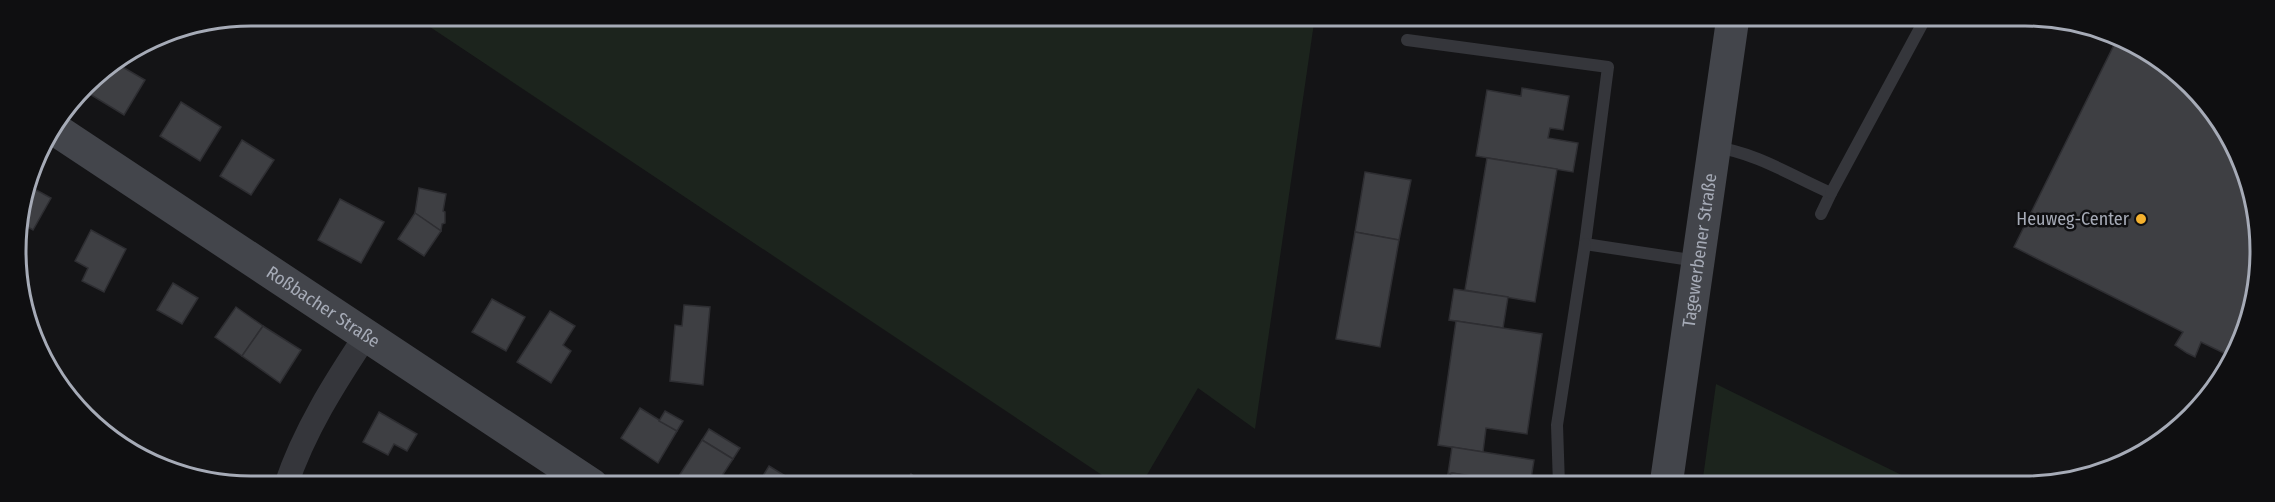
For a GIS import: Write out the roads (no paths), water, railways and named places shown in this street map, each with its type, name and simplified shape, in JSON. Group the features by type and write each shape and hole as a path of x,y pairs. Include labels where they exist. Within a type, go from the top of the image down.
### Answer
{"street":[{"name":"Tagewerbener Straße","path":"1667,476 1732,26"},
{"name":"Roßbacher Straße","path":"60,132 579,476"},
{"path":"289,476 307,434 367,334"}],"lane":[{"path":"1821,214 1921,26"},
{"path":"1407,40 1608,67 1585,244 1557,425 1559,476"},
{"path":"1713,147 1730,149 1749,156 1831,194"},
{"path":"1585,244 1697,261"}],"place":[{"name":"Heuweg-Center","path":"2141,219"}]}
